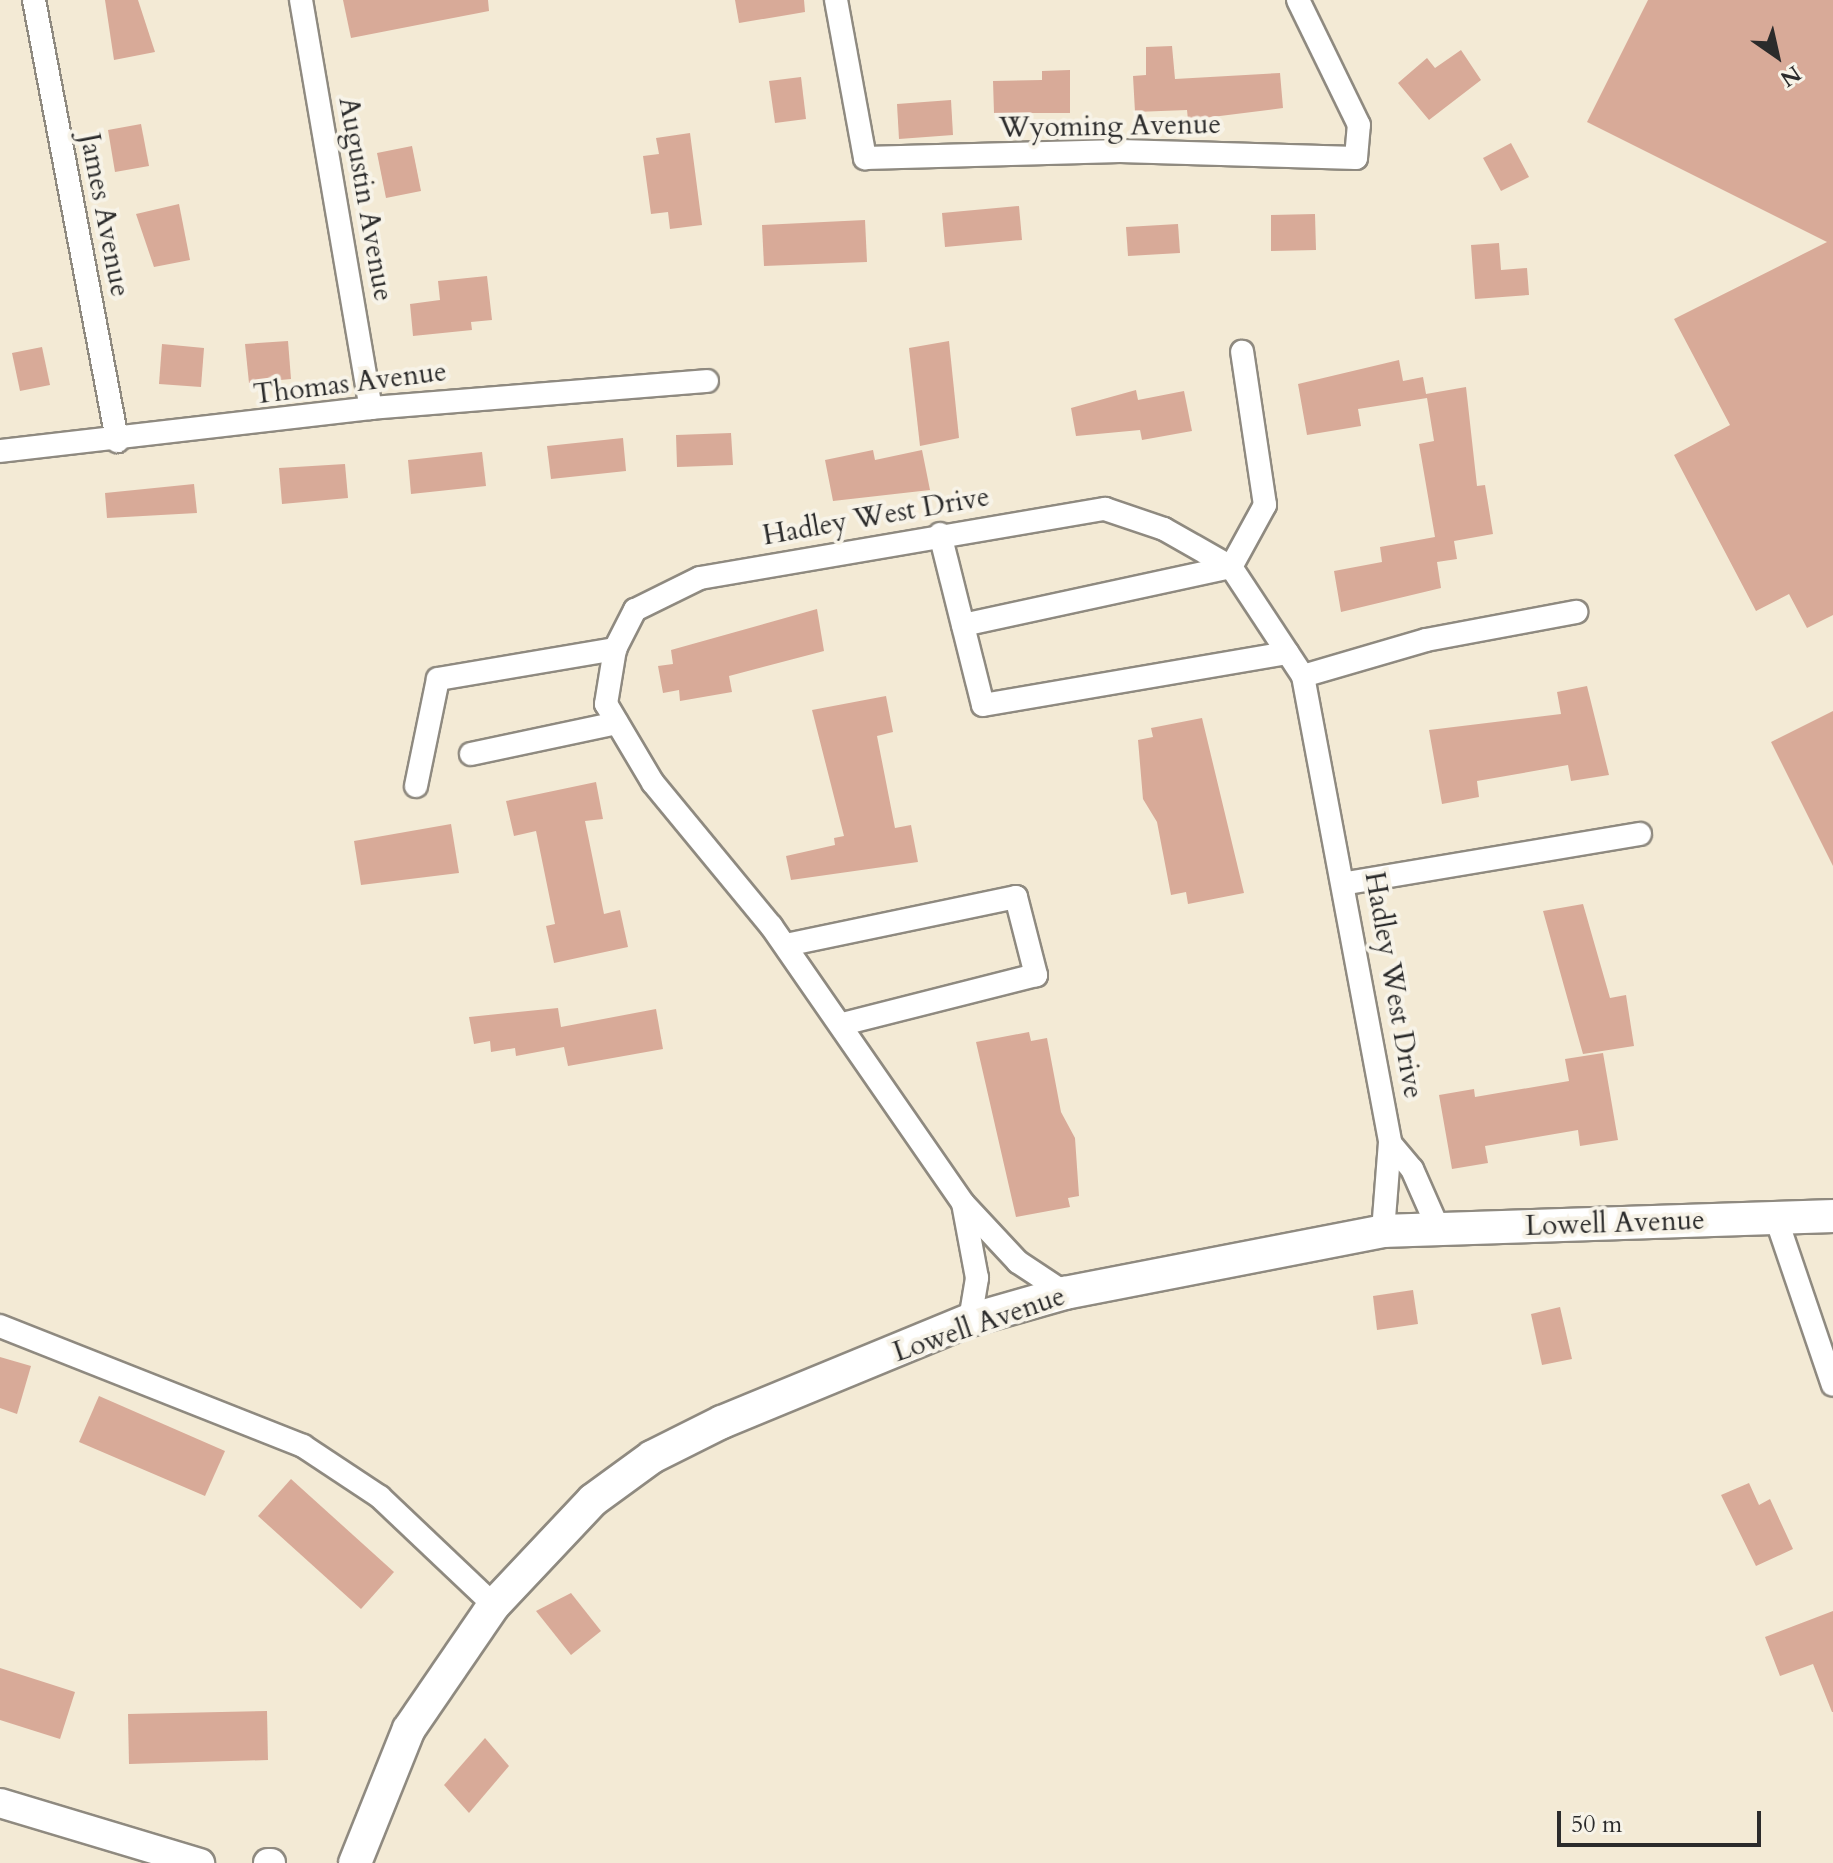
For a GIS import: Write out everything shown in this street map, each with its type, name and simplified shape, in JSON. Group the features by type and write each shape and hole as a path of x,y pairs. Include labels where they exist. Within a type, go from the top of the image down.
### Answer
{"main road":[{"name":"Lowell Avenue","path":"355,1863 409,1729 494,1605 593,1500 652,1457 970,1320 1065,1293 1383,1231 1833,1216"}],"street":[{"name":"James Avenue","path":"34,0 117,441"},
{"name":"Augustin Avenue","path":"301,0 371,408"},
{"name":"Wyoming Avenue","path":"836,0 865,158 1120,151 1356,158 1359,125 1298,0"},
{"path":"963,625 1231,567 1265,505 1242,352"},
{"name":"Thomas Avenue","path":"0,451 117,441 371,408 707,381"},
{"name":"Hadley West Drive","path":"1065,1293 1018,1262 963,1203 786,945 653,783 606,704 615,649 635,610 700,578 940,534 1105,509 1164,529 1231,567 1303,676 1347,883 1390,1143 1383,1231"},
{"path":"940,534 983,705 1288,653"},
{"path":"1303,676 1426,640 1576,612"},
{"path":"416,786 438,679 615,649"},
{"path":"471,754 617,723"},
{"path":"1347,883 1640,834"},
{"path":"786,945 1016,897 1036,975 842,1024"},
{"name":"Hadley West Drive","path":"1390,1143 1412,1169 1438,1228"},
{"name":"Hadley West Drive","path":"963,1203 977,1278 970,1320"},
{"path":"1776,1218 1833,1385"},
{"path":"0,1326 303,1446 380,1497 494,1605"},
{"path":"0,1803 200,1863"}],"building":[{"path":"105,0 138,0 155,52 114,60"},
{"path":"343,0 488,0 489,11 351,38"},
{"path":"735,0 804,0 805,12 739,23"},
{"path":"1648,0 1833,0 1833,615 1807,628 1789,594 1756,611 1674,455 1730,425 1674,319 1827,242 1587,122"},
{"path":"1172,46 1175,79 1280,73 1283,108 1188,120 1187,110 1135,112 1133,76 1146,75 1146,47"},
{"path":"1461,50 1481,80 1429,120 1398,83 1427,58 1435,68"},
{"path":"1070,70 1070,113 994,113 993,81 1042,80 1042,71"},
{"path":"801,77 806,119 775,123 769,81"},
{"path":"951,100 953,135 899,139 897,104"},
{"path":"141,124 149,166 115,172 108,130"},
{"path":"690,133 702,225 670,229 668,212 651,214 643,156 659,154 656,138"},
{"path":"1511,143 1529,177 1501,191 1483,158"},
{"path":"412,146 421,191 386,198 377,153"},
{"path":"179,204 190,260 154,267 136,214"},
{"path":"1019,206 1022,240 945,247 942,213"},
{"path":"1315,214 1316,250 1271,251 1271,215"},
{"path":"865,220 867,262 764,266 762,225"},
{"path":"1178,224 1180,253 1128,256 1126,227"},
{"path":"1499,243 1501,270 1527,268 1529,295 1475,299 1471,245"},
{"path":"487,276 492,320 471,322 472,330 413,336 410,304 440,300 438,281"},
{"path":"288,341 291,379 249,383 245,344"},
{"path":"949,341 959,438 920,446 909,348"},
{"path":"162,344 204,348 201,387 159,384"},
{"path":"42,347 50,385 20,391 12,353"},
{"path":"1399,360 1403,381 1423,377 1426,394 1466,387 1477,486 1485,485 1493,534 1454,541 1457,559 1437,562 1441,588 1341,612 1334,571 1382,562 1380,547 1435,537 1419,444 1434,441 1427,398 1358,409 1361,426 1307,435 1298,384"},
{"path":"1136,390 1138,400 1184,391 1192,431 1142,440 1140,430 1076,436 1071,408"},
{"path":"731,433 733,465 677,467 676,435"},
{"path":"623,438 626,471 551,479 547,446"},
{"path":"873,450 875,460 922,450 930,490 833,501 825,460"},
{"path":"482,452 486,486 411,494 408,460"},
{"path":"345,464 348,498 282,504 279,468"},
{"path":"194,484 197,513 107,518 105,493"},
{"path":"817,609 824,651 729,676 732,692 680,701 679,690 663,693 658,666 673,664 671,650"},
{"path":"1587,686 1609,775 1571,781 1568,765 1477,781 1479,797 1442,804 1429,730 1561,714 1557,692"},
{"path":"886,696 893,732 877,736 895,828 911,825 918,862 791,880 786,856 835,845 834,838 844,836 812,710"},
{"path":"1833,711 1833,866 1771,742"},
{"path":"1202,718 1244,893 1188,904 1186,892 1171,895 1157,822 1143,799 1138,740 1153,737 1151,728"},
{"path":"596,782 603,819 585,821 604,914 620,910 628,947 554,963 546,926 555,924 536,831 514,836 506,801"},
{"path":"451,824 459,873 361,885 354,841"},
{"path":"1583,904 1610,998 1626,995 1634,1046 1583,1054 1543,911"},
{"path":"558,1008 561,1027 656,1009 663,1049 568,1066 564,1047 516,1056 515,1048 491,1052 490,1041 474,1044 469,1017"},
{"path":"1029,1032 1031,1041 1047,1038 1061,1112 1075,1138 1079,1196 1068,1198 1070,1207 1016,1217 976,1042"},
{"path":"1603,1053 1618,1140 1580,1146 1578,1130 1485,1146 1488,1163 1452,1169 1439,1095 1474,1089 1475,1097 1569,1081 1565,1059"},
{"path":"1413,1290 1418,1324 1377,1330 1373,1296"},
{"path":"1560,1307 1572,1359 1542,1365 1531,1314"},
{"path":"0,1357 31,1366 17,1414 0,1408"},
{"path":"99,1396 225,1451 205,1496 79,1442"},
{"path":"291,1479 394,1572 361,1609 258,1516"},
{"path":"1749,1483 1759,1505 1770,1499 1793,1549 1756,1566 1721,1495"},
{"path":"571,1593 601,1631 571,1655 536,1611"},
{"path":"1833,1611 1832,1712 1813,1664 1780,1676 1765,1637"},
{"path":"0,1668 75,1692 60,1739 0,1720"},
{"path":"267,1711 268,1760 129,1764 128,1714"},
{"path":"485,1738 509,1766 469,1813 444,1785"}]}
